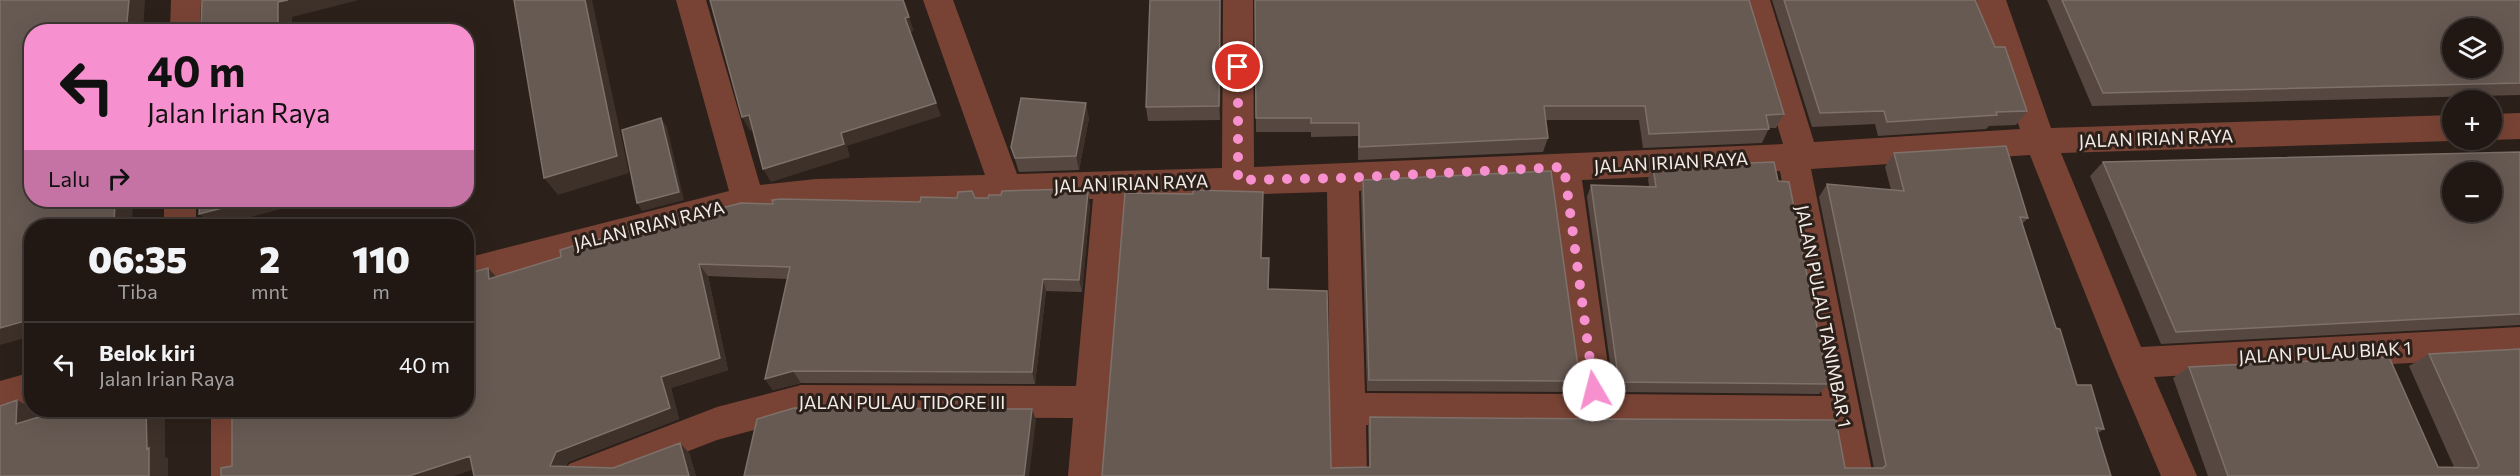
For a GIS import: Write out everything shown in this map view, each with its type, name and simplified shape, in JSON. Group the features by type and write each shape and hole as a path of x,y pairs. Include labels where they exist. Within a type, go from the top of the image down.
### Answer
{"street":[{"path":"185,24 186,0"},
{"path":"691,0 748,200"},
{"path":"938,0 1006,187"},
{"path":"1238,0 1238,180"},
{"name":"JALAN PULAU TANIMBAR 1","path":"1755,0 1797,156 1855,476"},
{"path":"1991,0 2040,141 2130,363 2180,476"},
{"path":"2502,127 2520,126"},
{"name":"JALAN IRIAN RAYA","path":"474,271 748,200 816,193 1343,178 1797,156 2040,141 2442,128"},
{"path":"1564,167 1597,412"},
{"path":"1343,178 1349,476"},
{"path":"1086,476 1110,183"},
{"name":"JALAN PULAU BIAK 1","path":"2130,363 2520,342"},
{"path":"2382,349 2396,381"},
{"path":"0,396 24,390"},
{"name":"JALAN PULAU TIDORE III","path":"582,476 729,417 759,408 801,400 1092,402"},
{"path":"1349,410 1844,412"},
{"path":"229,417 229,476"}],"building":[{"path":"0,0 129,0 127,24 24,24 24,207 115,207 114,219 24,219 24,321 0,328"},
{"path":"202,0 288,0 278,2 278,24 201,24"},
{"path":"514,0 585,0 617,156 544,178"},
{"path":"710,0 903,0 909,17 905,18 936,103 841,133 844,144 763,169 749,115 742,117"},
{"path":"1150,0 1220,0 1219,106 1146,107"},
{"path":"1255,0 1749,0 1784,114 1766,115 1769,129 1649,134 1645,106 1544,106 1548,138 1359,147 1359,123 1311,123 1311,118 1256,118"},
{"path":"1784,0 1975,0 1995,47 2005,47 2027,111 1887,122 1884,111 1820,113"},
{"path":"2062,0 2520,0 2520,83 2103,93"},
{"path":"1021,98 1086,103 1076,156 1015,158 1011,147"},
{"path":"661,118 679,192 637,203 622,130"},
{"path":"2006,146 2028,218 2020,217 2056,328 2060,329 2077,385 2091,385 2104,429 2096,428 2111,476 1102,476 1125,193 1193,194 1193,190 1263,192 1261,258 1269,258 1268,289 1327,291 1331,468 1370,467 1370,417 1836,420 1845,468 1883,468 1886,465 1827,184 1904,191 1894,153"},
{"path":"2520,152 2520,314 2176,332 2103,162"},
{"path":"1774,162 1778,181 1789,182 1828,384 1619,382 1591,185 1656,187 1653,167"},
{"path":"1551,171 1580,381 1369,380 1363,180"},
{"path":"1071,189 1070,192 1088,192 1079,280 1043,279 1032,372 793,371 765,379 790,267 699,264 720,358 661,377 670,408 556,452 550,466 613,468 680,443 689,476 474,476 470,456 409,476 221,476 221,468 232,466 232,417 474,417 474,272 488,268 489,279 561,257 560,250 573,246 741,203 773,204 772,200 781,199 920,202 921,197 957,198 958,192 972,191 975,198 988,198 989,195 1001,195 1002,191"},
{"path":"200,207 226,207 199,214"},
{"path":"2520,349 2520,476 2228,476 2189,367 2389,357 2438,467 2477,468 2479,465 2429,354"},
{"path":"17,400 16,424 39,417 146,417 149,476 0,476 0,406"},
{"path":"794,408 1032,409 1024,476 744,476 757,419"}],"route":[{"path":"1238,67 1238,180 1343,178 1564,167 1594,390"}]}
